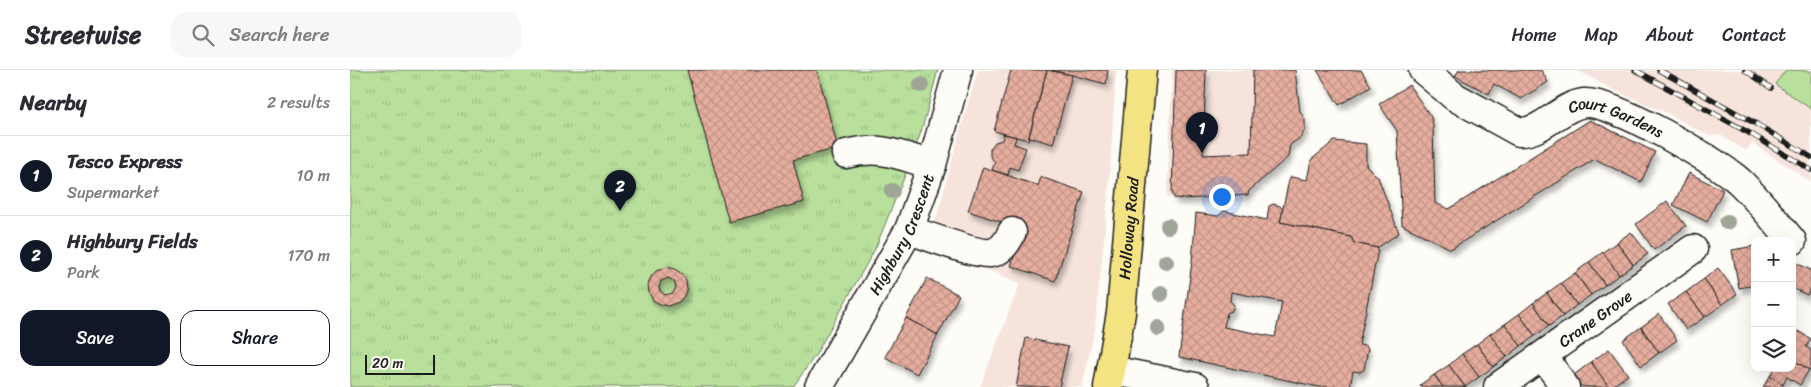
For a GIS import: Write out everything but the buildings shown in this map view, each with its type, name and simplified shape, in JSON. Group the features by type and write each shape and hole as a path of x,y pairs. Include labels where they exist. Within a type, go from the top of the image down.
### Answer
{"highway":[{"name":"Holloway Road","path":"1109,378 1121,313 1142,70"}],"street":[{"name":"Highbury Crescent","path":"819,387 910,230 932,165 958,70"},
{"name":"Court Gardens","path":"1423,70 1455,97 1519,132 1533,129 1578,104 1595,104 1614,109 1696,151 1727,172 1748,190 1789,237"},
{"path":"846,154 864,150 876,150 932,165"},
{"path":"910,230 976,251 990,253 1001,248 1012,232"},
{"name":"Court Gardens","path":"1796,244 1811,254"},
{"name":"Crane Grove","path":"1498,387 1693,249"},
{"path":"1543,356 1565,387"},
{"path":"1109,378 1195,387"}],"shaded area":[{"path":"978,70 1116,70 1109,189 1095,329 1082,387 980,387 1020,283 929,246"},
{"path":"1172,70 1295,70 1300,111 1305,120 1305,129 1301,137 1290,145 1288,157 1249,191 1248,195 1184,199 1167,197"},
{"path":"1577,70 1786,70 1775,84 1811,109 1811,182 1752,143 1746,151 1720,135 1708,136 1669,114 1615,91"}],"green space":[{"path":"350,70 938,70 922,129 875,249 816,354 793,387 350,387"},
{"path":"1786,70 1811,71 1811,109 1775,84"}],"railway":[{"path":"1635,70 1751,134 1811,170"},
{"path":"1659,70 1811,157"},
{"path":"1745,70 1771,88"}],"place":[{"name":"Tesco Express","path":"1202,153"},
{"name":"Highbury Fields","path":"620,211"}]}
